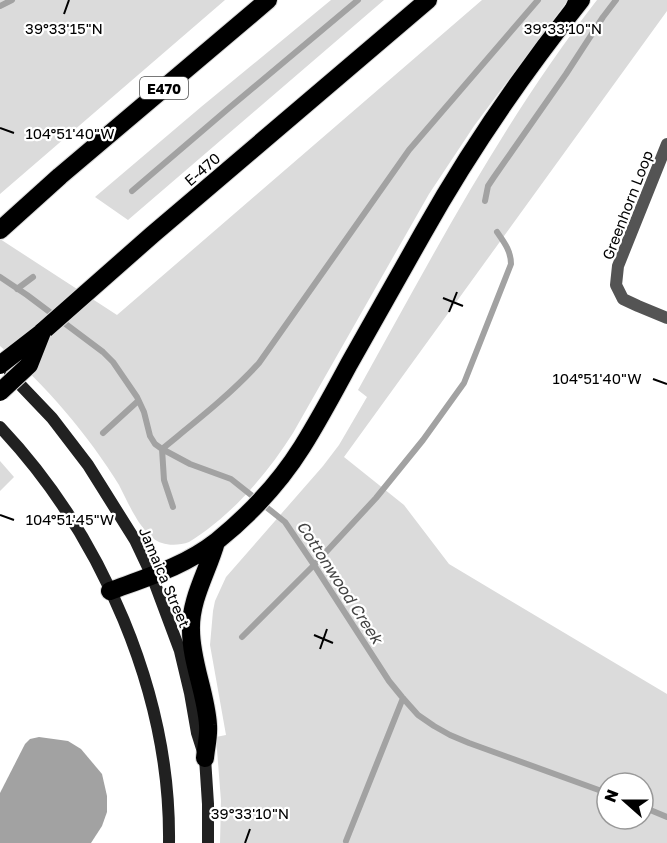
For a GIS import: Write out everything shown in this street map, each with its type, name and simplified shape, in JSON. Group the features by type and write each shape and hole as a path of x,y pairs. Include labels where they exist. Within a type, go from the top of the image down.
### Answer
{"highway":[{"name":"E470","path":"0,230 60,176 268,0"},
{"name":"E-470","path":"0,364 42,332 152,235 428,0"},
{"path":"110,591 186,562 216,542 244,517 290,464 322,413 430,219 463,165 520,80 581,0"},
{"path":"0,392 29,365 42,332"},
{"path":"205,758 208,727 192,640 191,621 197,595 216,542"}],"main road":[{"name":"Jamaica Street","path":"0,364 35,399 82,457 135,540 152,576 180,651 197,734 205,758 208,843"},
{"path":"0,426 67,512 92,554 110,591 143,672 154,710 163,762 169,843"}],"street":[{"name":"Greenhorn Loop","path":"667,144 618,266 616,285 623,298 667,318"}],"shaded area":[{"path":"0,0 225,0 0,194"},
{"path":"331,0 384,0 128,220 95,197 201,107"},
{"path":"482,0 568,0 474,126 429,194 293,433 275,459 255,485 232,508 194,539 176,545 165,544 155,539 142,526 107,466 80,429 33,376 0,346 0,239 117,315"},
{"path":"597,0 667,0 667,11 344,457 404,505 449,564 667,694 667,843 220,843 221,801 216,737 226,735 210,645 215,601 226,577 339,445 367,397 358,390 470,190 530,93"},
{"path":"0,461 14,477 0,491"},
{"path":"39,737 68,741 81,749 102,774 107,796 107,812 102,826 91,843 0,843 0,793 25,744 30,739"}],"waterway":[{"path":"0,6 12,0"},
{"path":"132,191 358,0"},
{"path":"173,507 164,480 162,449 224,397 259,363 409,150 538,0"},
{"path":"485,201 488,186 616,0"},
{"path":"242,637 314,565 376,498 423,440 464,383 511,264 505,243 497,232"},
{"name":"Cottonwood Creek","path":"0,277 103,352 113,362 137,397 144,412 150,436 155,444 190,464 231,479 285,522 389,681 418,715 450,735 469,743 595,789"},
{"path":"17,289 33,277"},
{"path":"103,433 138,401"},
{"path":"346,841 403,698"},
{"name":"Cottonwood Creek","path":"655,812 667,817"}]}
